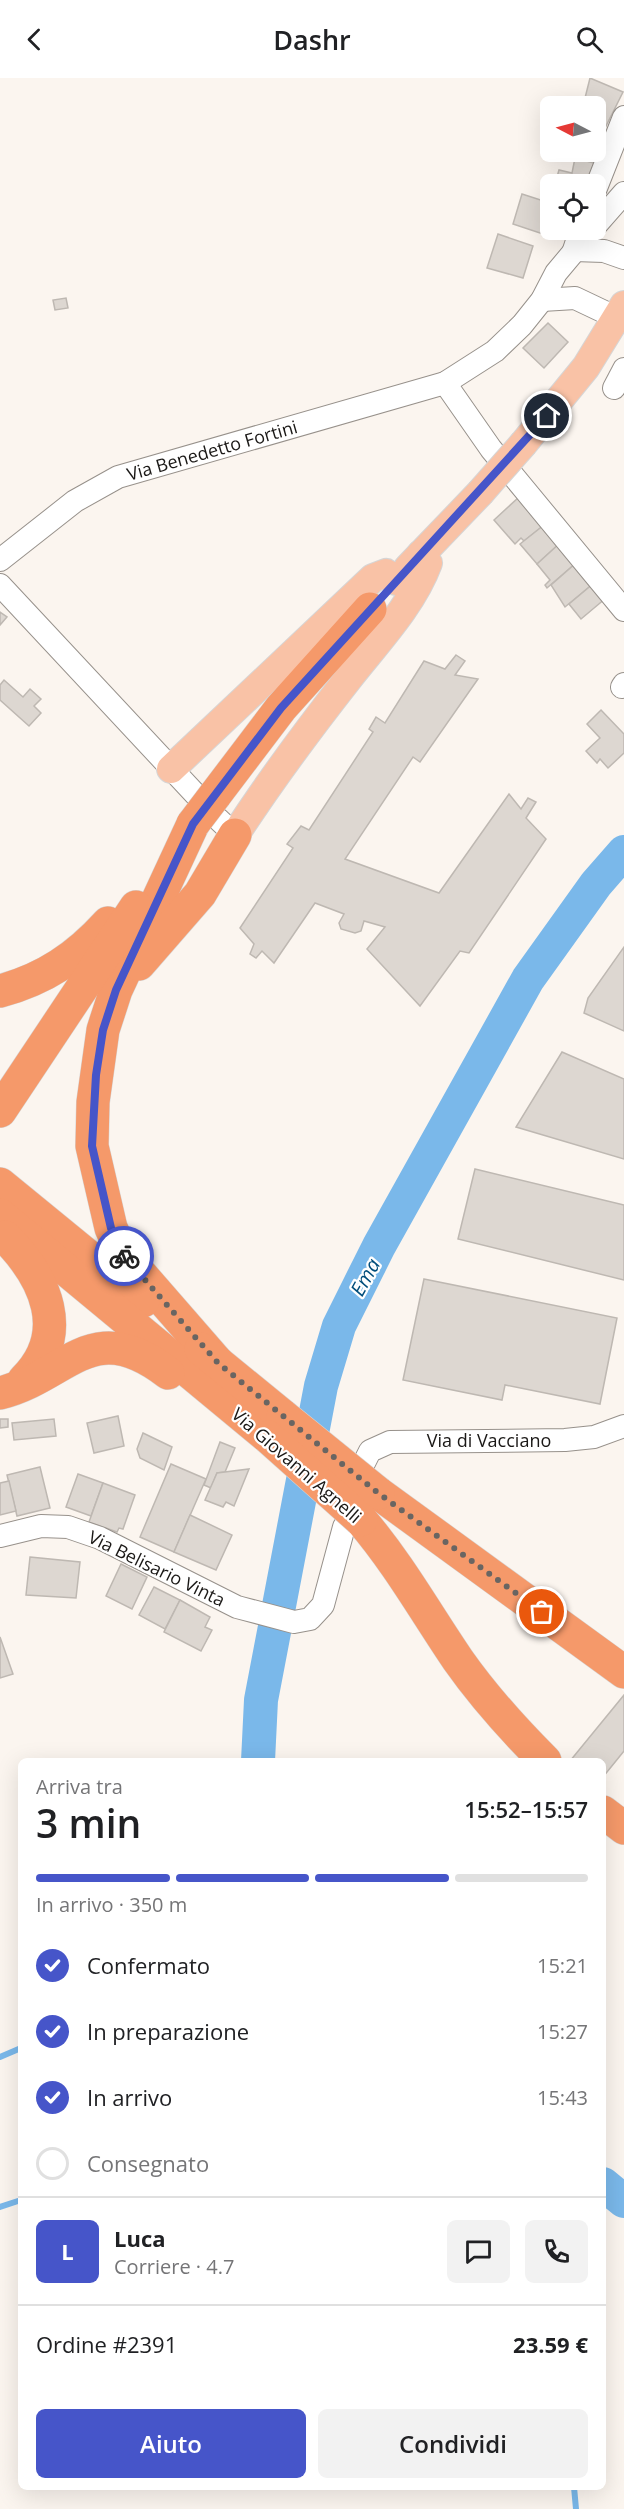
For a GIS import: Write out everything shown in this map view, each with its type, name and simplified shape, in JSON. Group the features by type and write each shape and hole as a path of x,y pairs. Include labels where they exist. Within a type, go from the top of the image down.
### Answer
{"highway":[{"path":"218,1363 123,1254 109,1219 92,1146 93,1102 103,1030 116,990 212,814 281,708 370,609"},
{"path":"0,991 23,985 57,969 85,948 164,862 212,814"},
{"path":"116,990 200,894 216,868 212,814"},
{"path":"0,1111 164,862"},
{"name":"Via Giovanni Agnelli","path":"5,1198 218,1363 276,1426 361,1501 624,1672"},
{"name":"Via Giovanni Agnelli","path":"5,1198 236,1412 276,1426"},
{"path":"0,1232 39,1281 49,1312 49,1341 45,1356 9,1389"},
{"path":"9,1389 80,1353 114,1348 153,1361 189,1388 236,1412"},
{"name":"Via Giovanni Agnelli","path":"361,1501 387,1550 459,1661 504,1721 542,1758"},
{"path":"606,1814 624,1828"}],"main road":[{"path":"370,609 524,443 586,367 621,308"},
{"path":"212,814 259,798 279,768 402,610 424,576 428,563 421,554"},
{"path":"171,769 373,578 386,573 396,581"}],"street":[{"path":"602,174 624,117"},
{"path":"606,213 624,192"},
{"path":"577,240 624,258"},
{"name":"Via Benedetto Fortini","path":"0,560 67,507 118,477 445,383 495,351 522,325 542,300 577,240"},
{"path":"542,300 575,298 621,308"},
{"path":"445,383 491,449 624,610"},
{"path":"0,585 212,814"},
{"name":"Via di Vacciano","path":"361,1501 370,1451 390,1442 565,1440 594,1437 624,1426"},
{"name":"Via Belisario Vinta","path":"0,1536 50,1525 79,1530 251,1612 286,1620 310,1619 318,1614 323,1605 361,1501"}],"building":[{"path":"590,78 623,92 606,126 606,96 586,96"},
{"path":"574,162 594,163 591,174 558,174 559,170 572,173"},
{"path":"522,194 540,200 540,233 513,224"},
{"path":"498,234 533,246 523,278 487,268"},
{"path":"66,298 68,308 55,310 53,300"},
{"path":"548,323 568,342 544,368 523,348"},
{"path":"519,497 544,525 524,541 521,538 515,544 494,520"},
{"path":"544,525 560,543 537,564 520,544"},
{"path":"560,543 576,563 547,588 545,585 550,580 537,564"},
{"path":"576,563 594,583 565,607 551,585"},
{"path":"594,583 606,598 581,619 569,604"},
{"path":"0,612 7,617 0,625"},
{"path":"456,655 465,661 455,675 478,679 420,762 413,757 345,859 439,893 509,794 521,809 528,798 536,802 526,818 546,839 469,953 460,951 420,1006 367,949 385,927 364,921 361,931 355,933 341,929 339,923 344,914 315,903 274,963 262,951 256,958 250,954 254,944 240,928 293,848 287,844 301,826 309,830 373,732 369,729 376,717 385,723 424,661 445,669"},
{"path":"4,680 23,697 30,689 41,699 34,706 41,713 29,726 0,700 0,685"},
{"path":"601,710 624,734 624,753 608,768 600,759 597,763 586,751 600,738 587,724"},
{"path":"624,947 624,1031 584,1013 588,998"},
{"path":"562,1052 624,1079 624,1159 516,1127"},
{"path":"475,1169 624,1205 624,1280 458,1239"},
{"path":"424,1279 617,1318 600,1404 505,1385 502,1400 403,1380"},
{"path":"118,1416 124,1446 94,1453 87,1423"},
{"path":"0,1419 8,1419 8,1427 0,1428"},
{"path":"54,1419 56,1436 14,1440 12,1423"},
{"path":"143,1433 172,1447 164,1470 140,1458 137,1449"},
{"path":"220,1442 235,1448 225,1472 217,1473 211,1488 204,1485"},
{"path":"171,1464 206,1479 174,1552 140,1537"},
{"path":"40,1467 50,1508 17,1516 7,1475"},
{"path":"249,1469 234,1506 226,1502 223,1507 205,1500 217,1473"},
{"path":"78,1474 103,1483 91,1516 66,1507"},
{"path":"9,1481 16,1511 0,1515 0,1483"},
{"path":"103,1483 135,1495 123,1529 119,1528 117,1532 89,1522"},
{"path":"190,1515 232,1535 216,1570 174,1552"},
{"path":"30,1557 80,1562 76,1598 26,1595"},
{"path":"121,1564 147,1577 132,1609 106,1596"},
{"path":"154,1587 180,1600 165,1629 139,1615"},
{"path":"180,1600 210,1617 205,1627 212,1630 201,1651 164,1632"},
{"path":"0,1637 13,1674 0,1678"},
{"path":"624,1695 624,1751 606,1773 606,1758 572,1758"}],"waterway":[{"name":"Ema","path":"258,1758 261,1700 321,1386 339,1326 379,1246 528,979 596,884 624,852"},
{"path":"0,2057 18,2049"},
{"name":"Ema","path":"606,2186 624,2201"},
{"path":"0,2207 18,2201"},
{"path":"574,2490 576,2509"}],"way so far":[{"path":"124,1256 218,1363 378,1493 542,1612"}],"route":[{"path":"124,1256 111,1228 92,1146 93,1102 103,1030 116,990 193,824 281,708 370,609 480,493 547,416"}]}
